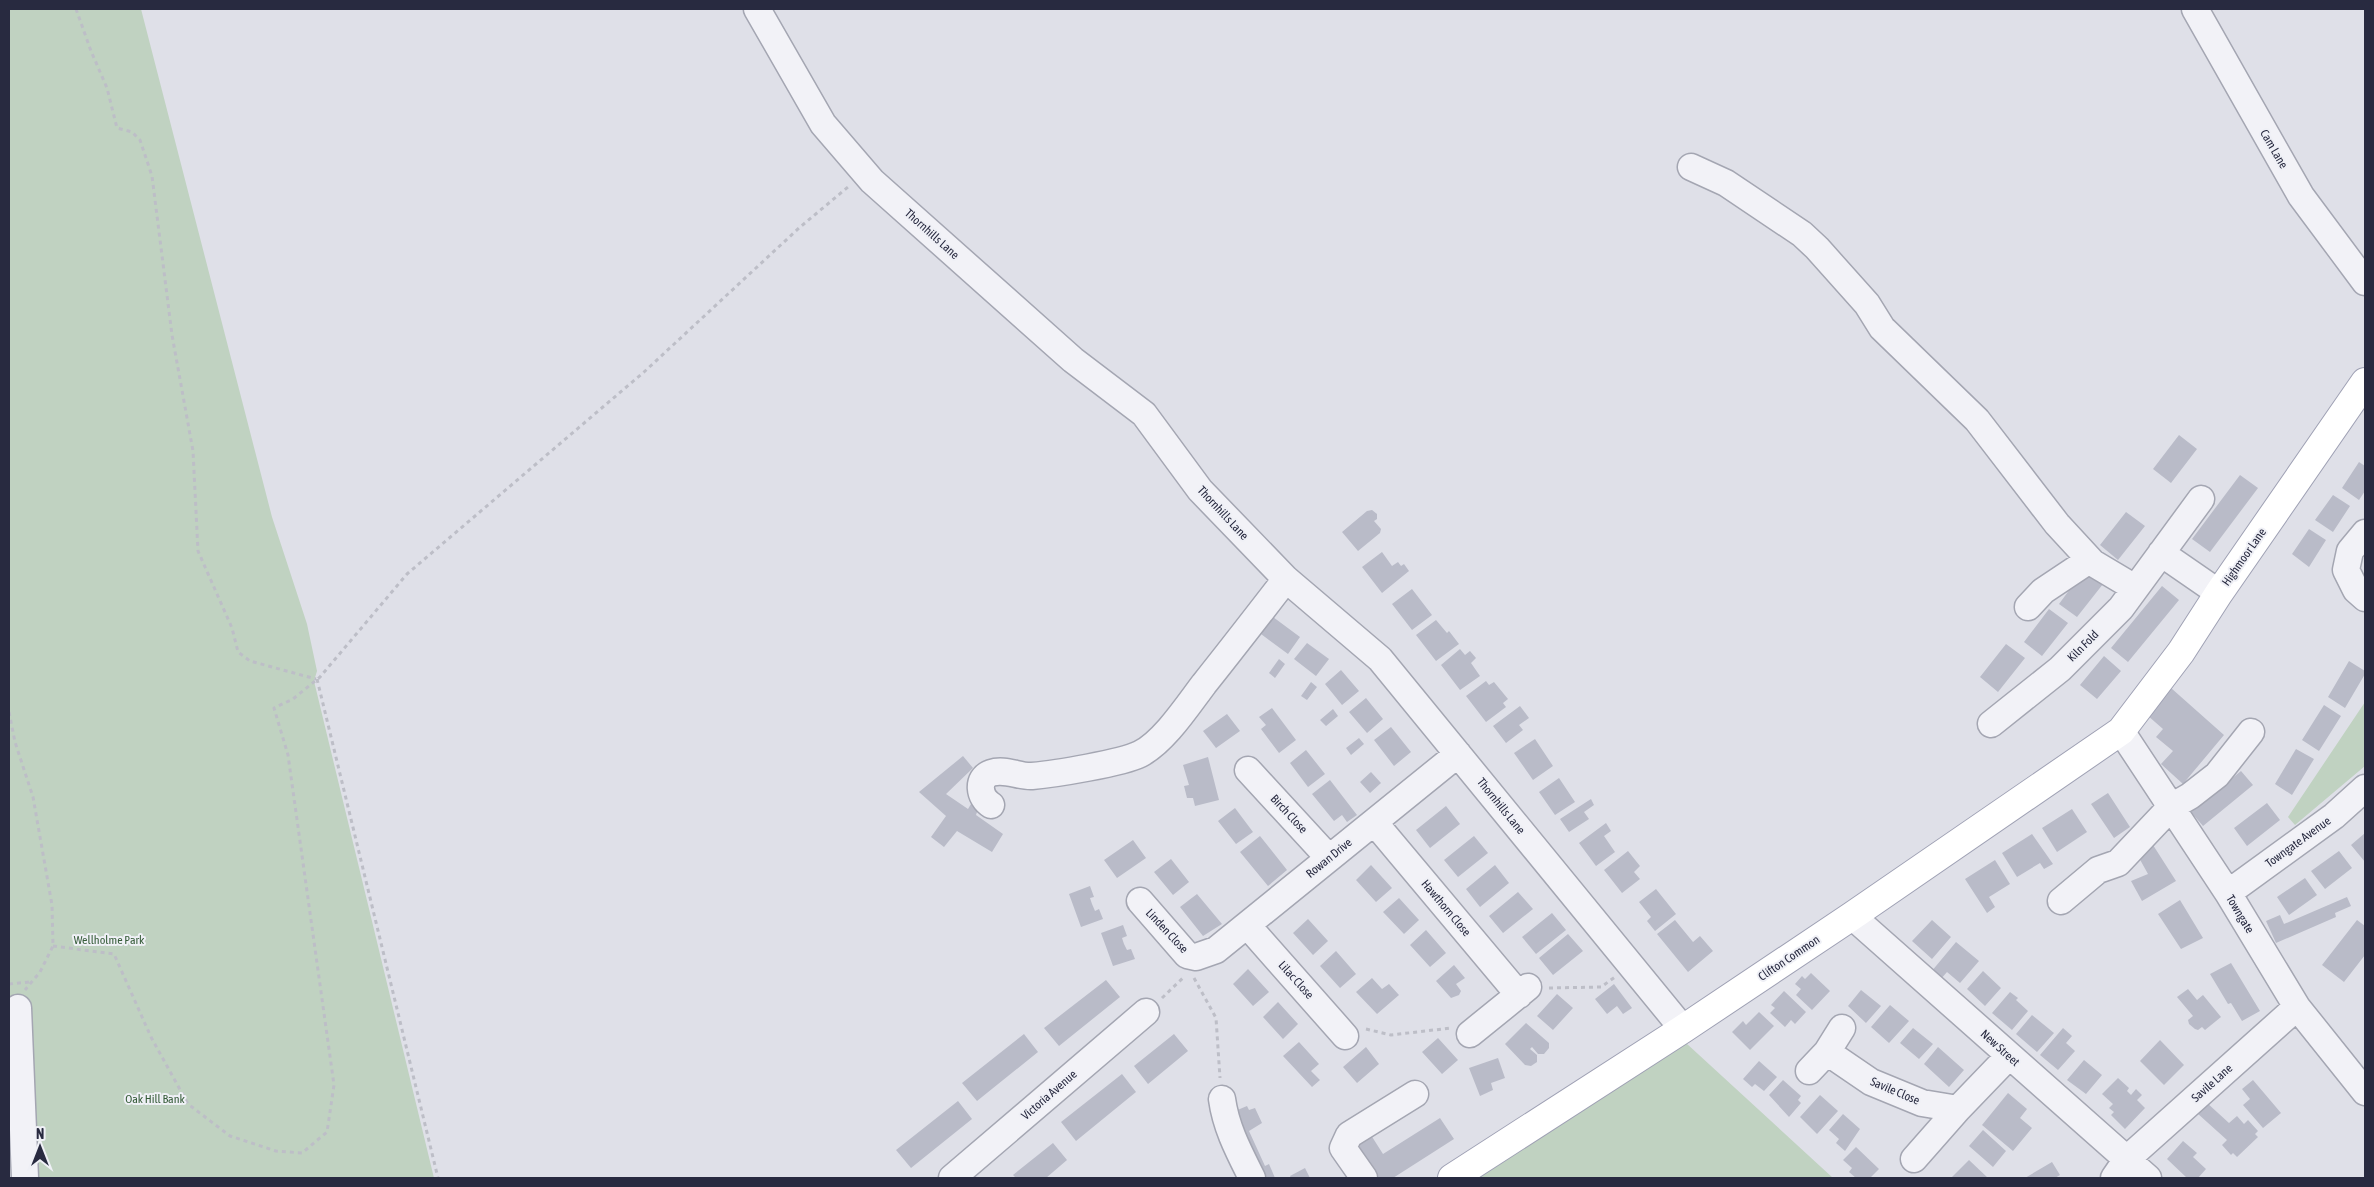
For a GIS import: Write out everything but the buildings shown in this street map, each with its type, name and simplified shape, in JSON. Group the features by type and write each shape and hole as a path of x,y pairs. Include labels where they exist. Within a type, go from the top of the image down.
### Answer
{"main road":[{"name":"Highmoor Lane","path":"2121,731 2181,652 2219,593 2365,382"},
{"name":"Clifton Common","path":"1452,1178 1684,1029 2121,731"}],"street":[{"name":"Thornhills Lane","path":"758,9 823,124 872,181 1073,360 1144,414 1200,490 1286,579 1380,659 1684,1029"},
{"name":"Cam Lane","path":"2195,9 2301,196 2365,282"},
{"path":"1691,166 1726,182 1802,234 1817,248 1867,304 1882,328 1977,420 2057,524 2093,563 2135,588"},
{"name":"Kiln Fold","path":"1992,724 2060,669 2121,608 2201,499"},
{"path":"2365,532 2350,552 2346,570 2356,590 2365,598"},
{"path":"2161,553 2219,593"},
{"path":"2028,607 2043,591 2074,569 2085,563 2093,563"},
{"path":"991,805 982,795 980,786 983,778 990,773 1000,771 1031,776 1120,760 1141,754 1172,726 1286,579"},
{"name":"Towngate","path":"2121,731 2228,893 2297,1007 2365,1092"},
{"path":"2061,900 2098,870 2118,863 2171,807 2190,796 2217,775 2251,732"},
{"name":"Rowan Drive","path":"1196,957 1216,950 1458,754"},
{"name":"Birch Close","path":"1248,770 1329,858"},
{"name":"Towngate Avenue","path":"2228,893 2334,816 2365,788"},
{"name":"Hawthorn Close","path":"1374,822 1523,991"},
{"name":"Linden Close","path":"1140,901 1187,954 1196,957"},
{"name":"New Street","path":"1852,916 2009,1056 2120,1169 2148,1178"},
{"name":"Lilac Close","path":"1247,925 1345,1036"},
{"path":"1470,1034 1523,991"},
{"name":"Savile Lane","path":"2120,1169 2297,1007"},
{"path":"18,1008 25,1178"},
{"name":"Victoria Avenue","path":"952,1178 1146,1012"},
{"path":"1809,1071 1827,1052 1842,1028"},
{"name":"Savile Close","path":"1827,1052 1871,1082 1922,1103 1958,1108"},
{"path":"1914,1159 1958,1108 2009,1056"},
{"path":"1364,1178 1343,1148 1349,1135 1415,1094"},
{"path":"1222,1099 1224,1117 1233,1141 1252,1178"}],"path":[{"path":"76,9 107,88 117,128 132,132 140,140 152,176 172,335 193,451 198,551 232,628 238,652 250,661 317,679"},
{"path":"53,946 114,954 151,1037 188,1104 230,1136 276,1151 302,1154 327,1132 334,1085 288,755 274,708 293,699 317,679 407,574 644,372 799,228 852,184 872,181"},
{"path":"317,679 438,1178"},
{"path":"9,712 16,742 33,796 52,905 53,946 40,972 23,993 18,1008"},
{"path":"1523,991 1601,987 1632,966"},
{"path":"1146,1012 1191,971 1216,1018 1222,1099"},
{"path":"9,984 30,982"},
{"path":"1345,1036 1360,1027 1391,1035 1459,1027 1470,1034"}],"green space":[{"path":"9,9 141,9 272,517 307,624 317,671 314,681 434,1178 38,1178 30,1001 9,1001"},
{"path":"2365,702 2365,766 2295,825 2288,817"},
{"path":"1686,1043 1833,1178 1452,1178"}],"park label":[{"name":"Wellholme Park","path":"109,940"},
{"name":"Oak Hill Bank","path":"155,1099"}]}
